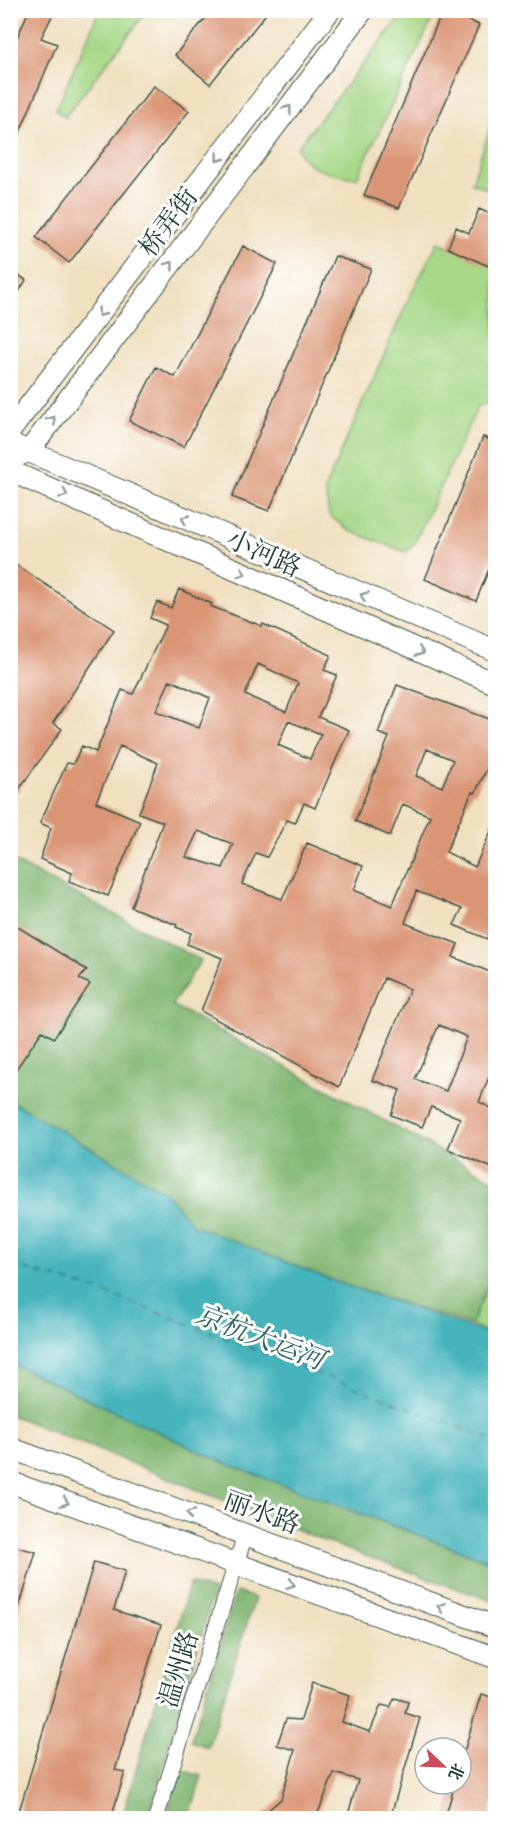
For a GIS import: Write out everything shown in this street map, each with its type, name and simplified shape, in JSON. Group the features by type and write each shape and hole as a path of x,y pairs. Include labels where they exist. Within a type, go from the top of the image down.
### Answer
{"main road":[{"name":"桥弄街","path":"10,431 330,10"},
{"name":"桥弄街","path":"17,451 363,10"},
{"name":"小河路","path":"17,451 495,651"},
{"name":"小河路","path":"10,471 495,684"},
{"name":"丽水路","path":"10,1448 495,1627"},
{"path":"10,1482 495,1658"}],"street":[{"name":"温州路","path":"156,1818 245,1535"}],"green space":[{"path":"99,11 147,11 65,117 56,110"},
{"path":"405,11 436,11 357,178 314,167 301,156 297,148"},
{"path":"495,97 495,192 472,183 489,131"},
{"path":"438,242 495,265 495,400 478,406 414,544 406,552 350,531 329,515 325,488 409,298"},
{"path":"11,860 201,960 172,1005 495,1181 495,1267 471,1325 334,1281 193,1225 165,1192 11,1101"},
{"path":"495,1267 495,1336 471,1325"},
{"path":"10,1363 227,1464 495,1564 495,1602 335,1545 11,1415"},
{"path":"190,1583 214,1591 148,1818 122,1818"},
{"path":"236,1592 255,1598 208,1747 191,1741"},
{"path":"181,1770 202,1776 189,1818 165,1818"}],"water":[{"name":"京杭大运河","path":"11,1101 165,1192 193,1225 334,1281 495,1336 495,1563 227,1464 11,1363"}],"building":[{"path":"29,10 55,10 41,38 57,44 11,153 10,54"},
{"path":"212,10 269,10 210,84 175,55"},
{"path":"443,10 479,25 399,208 364,195"},
{"path":"154,86 189,111 69,263 36,237"},
{"path":"479,209 495,216 495,269 448,248 456,227 469,233"},
{"path":"243,246 277,264 184,447 129,421 156,367 175,377"},
{"path":"335,256 371,269 269,511 232,497"},
{"path":"10,270 26,280 10,306"},
{"path":"483,437 495,442 495,554 476,601 425,579"},
{"path":"10,561 114,630 53,723 62,729 10,802"},
{"path":"179,589 212,604 210,606 262,626 263,624 331,655 324,670 337,675 318,717 349,730 315,808 304,803 295,823 287,820 267,857 256,853 242,884 282,899 307,843 363,866 354,890 392,906 430,816 403,804 390,836 355,821 389,737 378,733 397,685 495,721 495,769 488,767 475,793 472,792 446,852 475,867 495,822 495,918 487,939 454,925 462,909 416,891 405,923 458,944 453,957 495,974 495,1062 479,1102 495,1110 495,1169 448,1149 460,1118 431,1107 422,1127 391,1115 400,1090 372,1080 410,989 384,978 339,1087 201,1011 222,958 187,944 191,933 176,927 177,925 131,907 163,822 139,813 158,763 120,746 96,802 140,821 108,896 69,881 72,873 40,859 51,828 40,823 67,763 73,764 82,746 96,752 122,690 133,694 166,625 150,618 157,602 171,608","holes":["258,664 298,683 286,712 245,695","170,680 210,698 199,728 156,711","288,721 321,734 310,759 278,745","427,749 453,760 442,787 416,776","198,831 233,844 223,868 186,857","439,1025 467,1037 446,1091 415,1079"]},
{"path":"10,922 87,970 79,979 90,984 54,1038 42,1031 10,1078"},
{"path":"10,1545 36,1552 14,1624 10,1624"},
{"path":"94,1562 125,1571 114,1610 161,1625 115,1770 125,1772 111,1818 17,1818"},
{"path":"312,1683 350,1695 342,1722 370,1732 381,1705 390,1707 395,1698 408,1702 405,1713 420,1718 390,1818 377,1813 376,1818 347,1818 358,1780 334,1773 316,1818 259,1818 281,1799 295,1750 277,1745 286,1719 301,1720"},
{"path":"481,1694 495,1698 495,1797 489,1818 445,1818 451,1796 473,1796 473,1736 469,1736"}],"ferry route":[{"path":"10,1265 104,1292 496,1441"}]}
